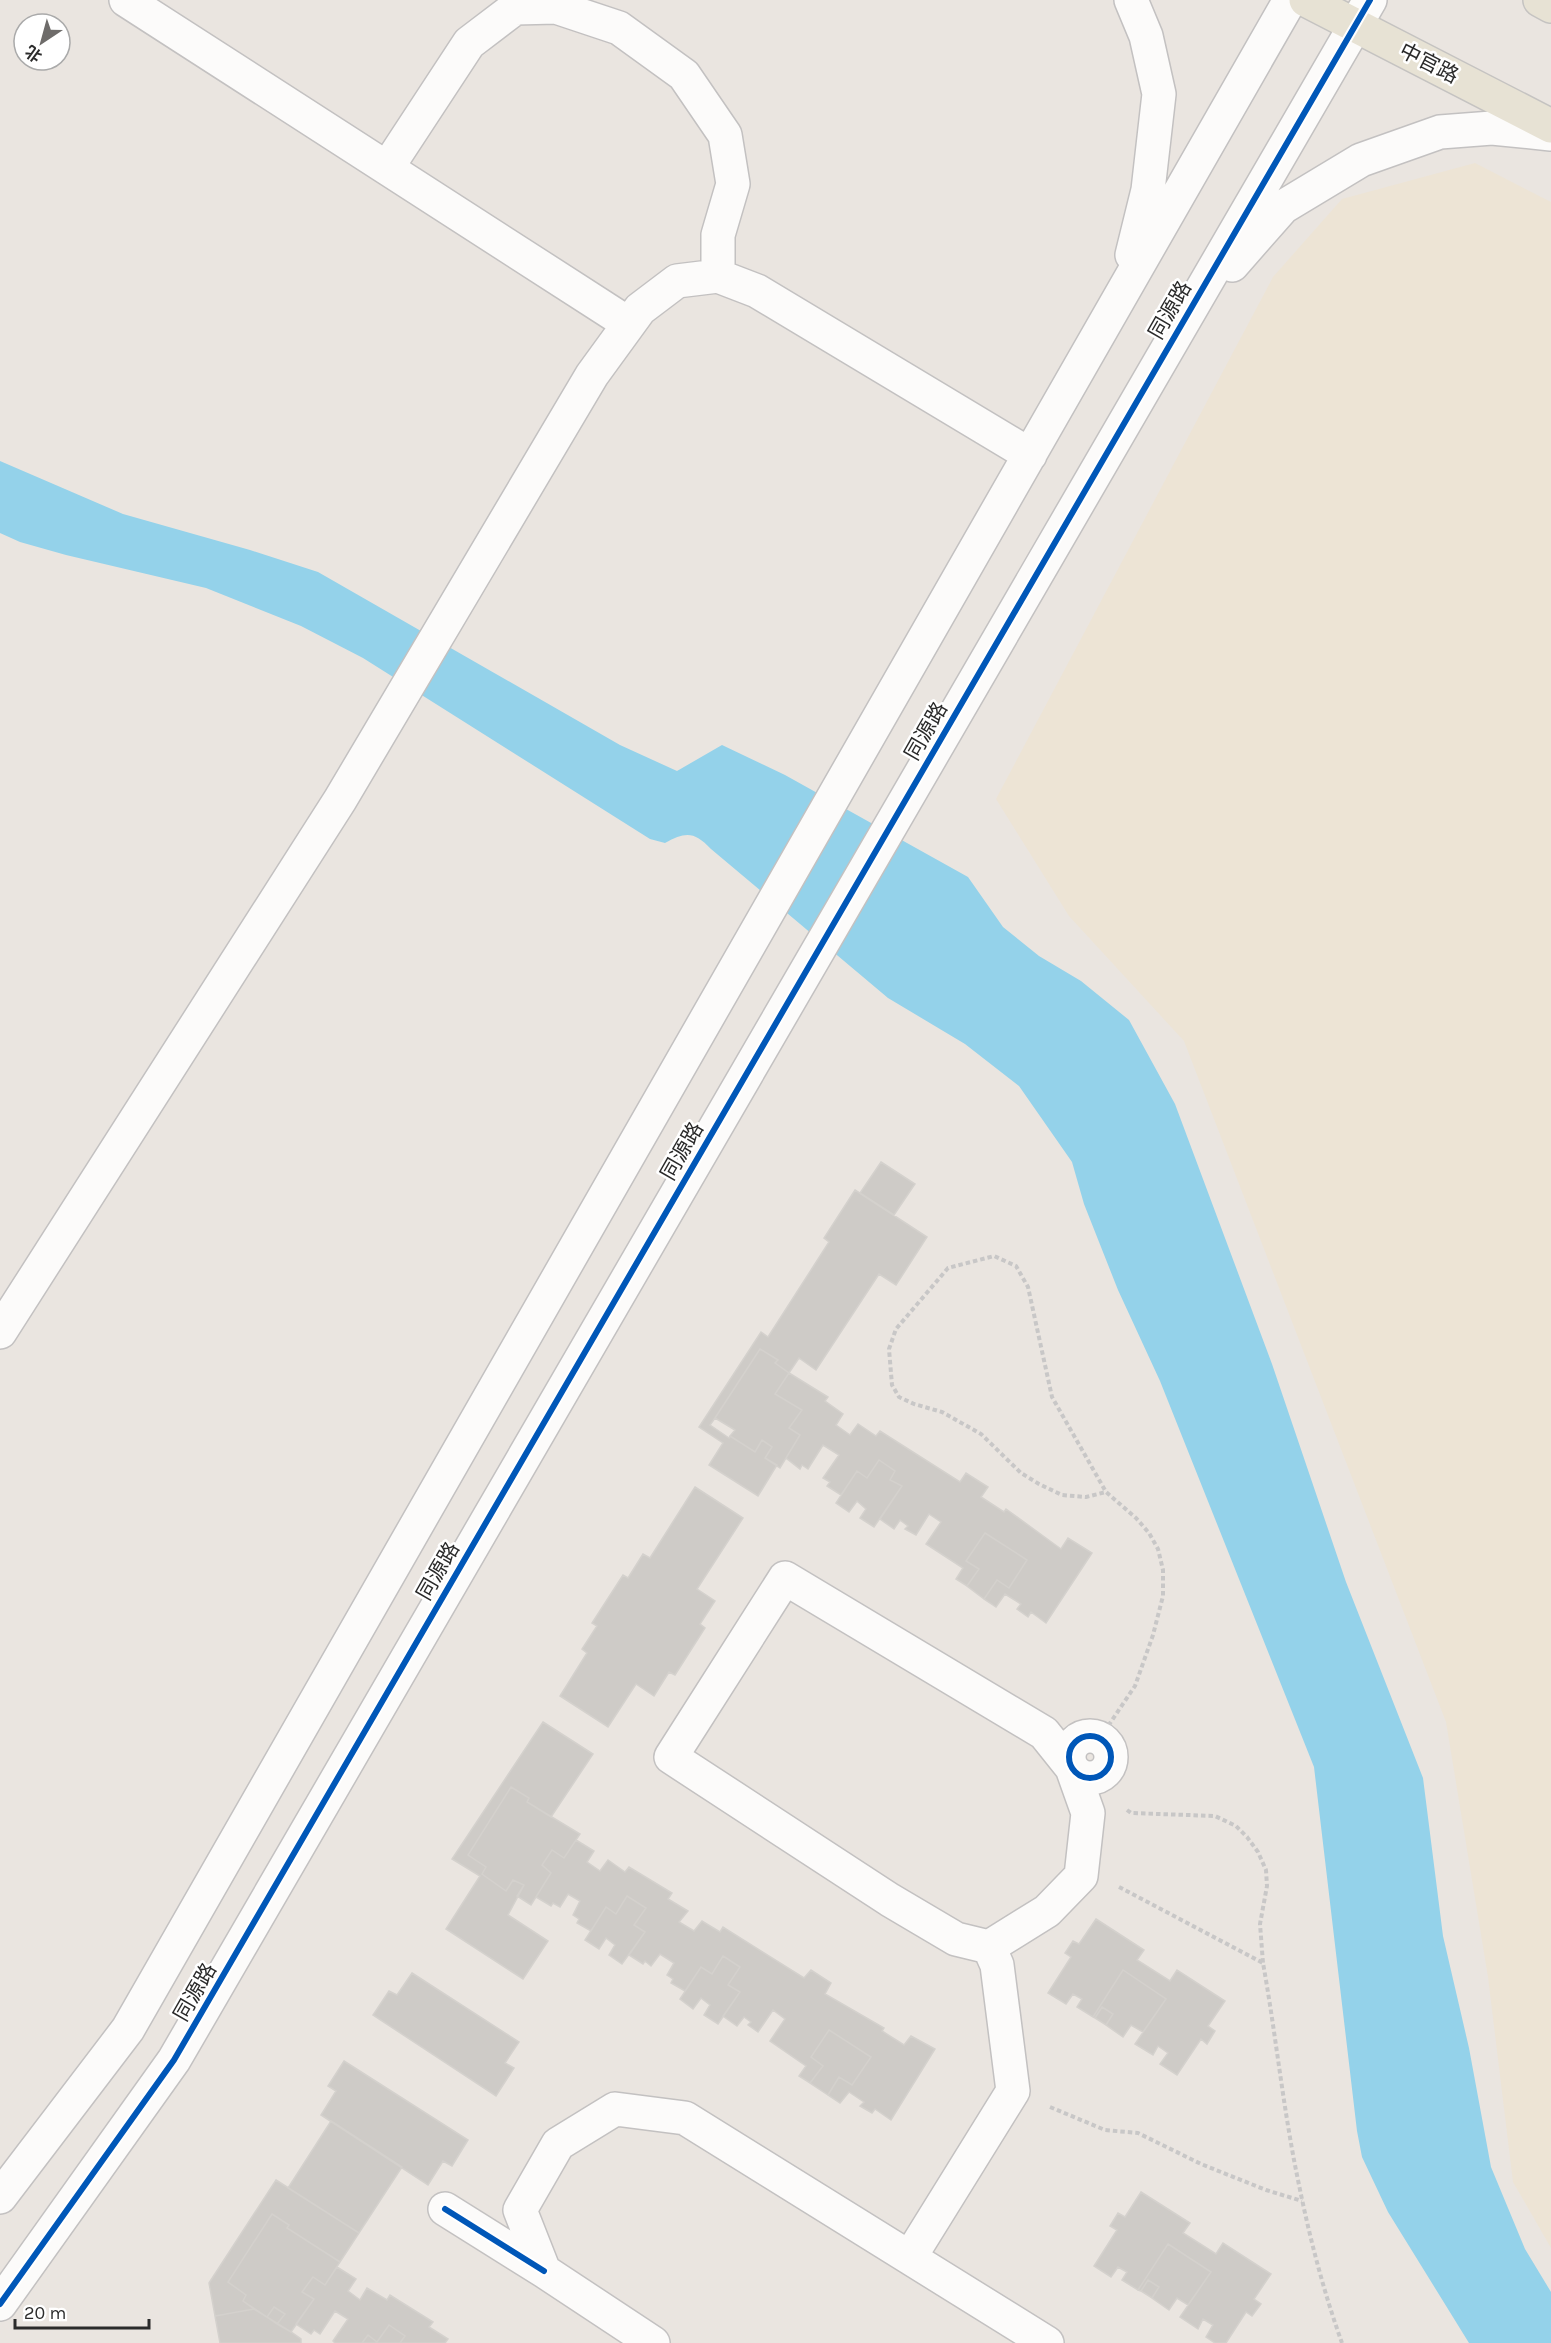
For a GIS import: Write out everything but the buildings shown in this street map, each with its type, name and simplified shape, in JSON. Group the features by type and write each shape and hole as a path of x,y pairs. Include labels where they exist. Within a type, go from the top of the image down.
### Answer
{"main road":[{"name":"中官路","path":"1306,0 1363,13 1551,126"},
{"path":"1540,0 1551,6"}],"street":[{"path":"126,0 629,324"},
{"path":"1123,292 1148,189 1159,94 1146,36 1131,0"},
{"name":"同源路","path":"0,2197 128,2029 1290,0"},
{"path":"387,168 470,43 515,8 556,7 619,28 684,75 725,135 733,184 718,235 718,276"},
{"name":"同源路","path":"0,2304 174,2060 1363,13"},
{"path":"1182,322 1283,207 1360,160 1440,132 1492,128 1551,134"},
{"path":"0,1332 340,800 592,375 640,309 677,281 718,276 757,291 1030,455"},
{"path":"785,1578 1044,1733 1085,1772 1088,1813 1081,1876 1047,1911 989,1947 956,1939 890,1900 671,1757 785,1578"},
{"path":"1085,1772 1106,1772 1112,1761 1109,1747 1100,1738"},
{"path":"910,2258 1013,2091 997,1965 989,1947"},
{"path":"544,2271 520,2210 558,2144 615,2109 686,2118 1047,2343"},
{"path":"445,2209 653,2343"}],"path":[{"path":"1100,1738 1135,1686 1153,1635 1163,1596 1163,1570 1158,1550 1136,1518 1106,1492 1052,1396 1028,1287 1016,1266 994,1256 948,1268 896,1329 889,1349 892,1385 899,1397 942,1412 981,1434 1021,1473 1062,1495 1086,1497 1106,1492"},
{"path":"1085,1772 1113,1803 1131,1813 1215,1816 1236,1826 1258,1852 1266,1870 1267,1887 1260,1924 1263,1963 1303,2201 1324,2292 1342,2343"},
{"path":"1082,1869 1263,1963"},
{"path":"1013,2091 1105,2130 1138,2133 1201,2164 1266,2190 1303,2201"}],"shaded area":[{"path":"1475,163 1551,202 1551,2248 1513,2182 1488,1977 1446,1722 1184,1041 1069,916 996,799 1273,277 1342,199"}],"water":[{"path":"0,461 123,514 318,572 620,745 677,771 722,745 785,775 968,877 1003,927 1039,956 1081,981 1129,1020 1175,1104 1272,1364 1346,1582 1423,1778 1443,1936 1469,2048 1491,2167 1525,2249 1551,2292 1551,2343 1469,2343 1388,2212 1362,2157 1314,1767 1160,1381 1118,1290 1084,1204 1072,1162 1019,1086 965,1044 888,998 695,836 679,836 665,843 650,839 363,658 301,626 206,588 66,555 20,542 0,533"}],"cycle path":[{"path":"0,2304 174,2060 1370,0"},
{"path":"1090,1736 1105,1742 1111,1757 1105,1772 1090,1778 1075,1772 1069,1757 1075,1742 1090,1736"},
{"path":"445,2209 544,2271"}]}
